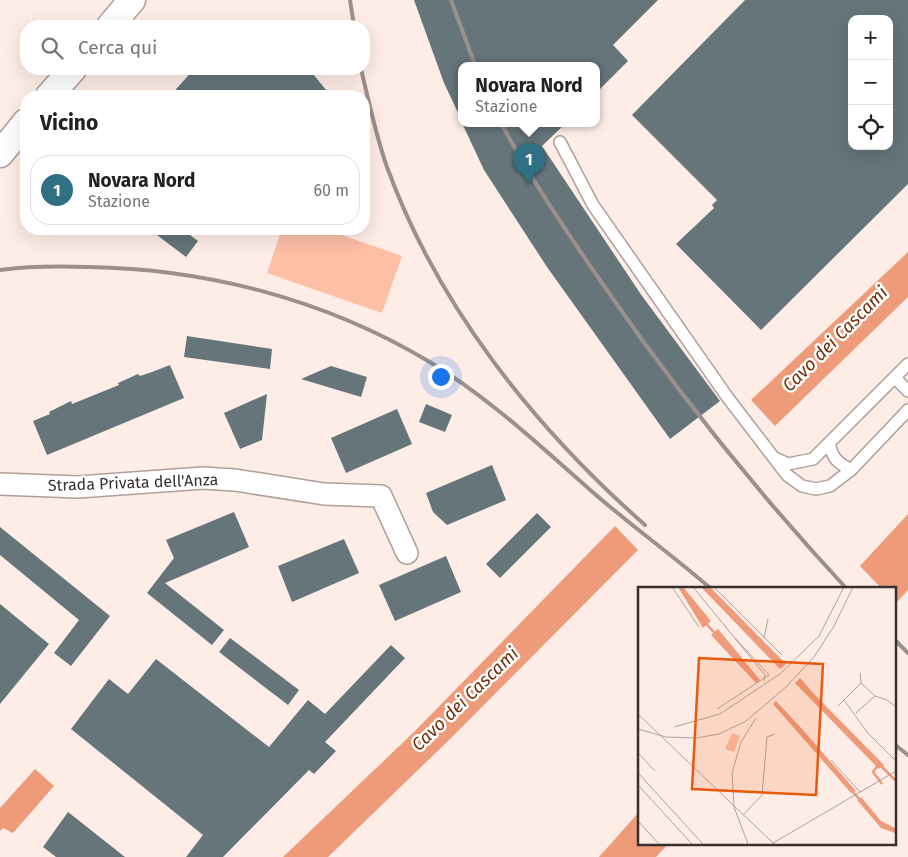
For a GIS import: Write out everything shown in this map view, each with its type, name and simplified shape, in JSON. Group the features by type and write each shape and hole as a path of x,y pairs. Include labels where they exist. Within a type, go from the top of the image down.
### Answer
{"street":[{"path":"115,20 132,0"},
{"path":"54,90 68,75"},
{"path":"0,154 20,129"},
{"name":"Strada Privata dell'Anza","path":"0,484 78,487 202,478 235,480 324,494 381,496 407,553"}],"lane":[{"path":"560,142 593,205 728,398 786,475 802,486 816,489 830,486 851,470 908,410"},
{"path":"773,457 788,464 813,459 908,364"},
{"path":"895,378 908,391"},
{"path":"829,444 833,456 839,464 851,470"}],"shaded area":[{"path":"280,235 342,235 402,256 382,313 267,273"}],"water":[{"name":"Cavo dei Cascami","path":"908,252 908,297 775,426 751,400"},
{"path":"908,514 908,590 896,603 896,587 880,587 860,566"},
{"name":"Cavo dei Cascami","path":"615,526 638,550 448,741 328,857 283,857 415,731"},
{"path":"35,769 54,786 13,833 3,828 0,831 0,808"},
{"path":"638,813 638,844 668,844 656,857 599,857"}],"building":[{"path":"414,0 658,0 613,45 628,61 600,89 600,62 458,62 458,113 444,83"},
{"path":"745,0 908,0 908,184 761,330 676,244 714,208 712,205 717,200 632,115"},
{"path":"189,75 314,75 326,90 175,90"},
{"path":"464,127 562,127 542,146 642,296 720,401 670,439 547,267 484,170"},
{"path":"157,235 190,235 198,241 186,257"},
{"path":"187,336 272,349 270,369 184,357"},
{"path":"170,365 184,398 47,455 33,421 50,414 49,412 71,401 72,404 119,385 118,383 138,374 140,376"},
{"path":"331,366 367,377 361,397 301,379"},
{"path":"267,394 262,440 240,449 224,413"},
{"path":"426,404 452,415 445,432 419,422"},
{"path":"397,409 412,444 346,473 331,438"},
{"path":"492,465 506,500 447,525 433,512 426,493"},
{"path":"234,512 249,547 165,583 224,630 212,645 147,593 174,558 166,540"},
{"path":"537,513 551,527 500,578 486,564"},
{"path":"0,527 110,616 71,666 54,653 79,620 0,555"},
{"path":"344,539 359,573 292,602 278,566"},
{"path":"446,556 461,592 395,621 379,585"},
{"path":"0,604 49,644 0,704"},
{"path":"230,638 299,690 288,705 219,652"},
{"path":"391,645 405,658 325,742 336,751 314,774 309,770 223,857 186,857 203,835 71,729 109,679 128,694 156,659 269,747 308,700 325,714"},
{"path":"68,812 125,857 56,857 43,847"}],"railway":[{"path":"350,0 353,20"},
{"path":"451,0 474,62"},
{"path":"362,75 366,90"},
{"path":"370,106 387,167 408,219 433,268 462,316 528,406 604,488 645,525"},
{"path":"503,127 562,224 659,363 749,478 845,587"},
{"path":"0,270 56,266 134,269 178,274 265,292 349,321 428,361 473,391 515,424 610,507 709,587"},
{"path":"896,641 908,653"},
{"path":"896,746 908,755"}],"place":[{"name":"Novara Nord","path":"529,184"}]}
